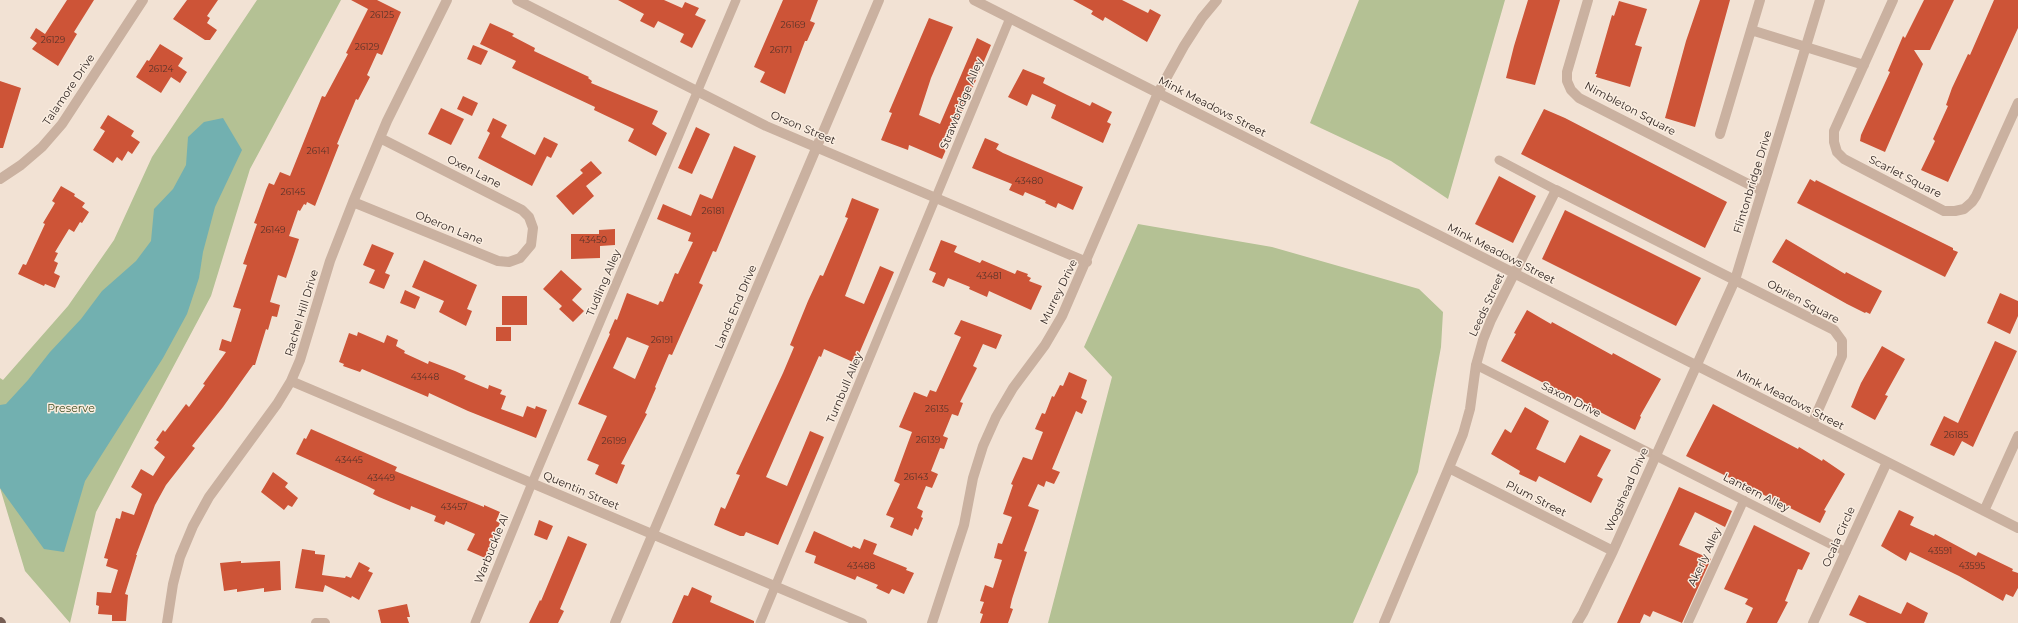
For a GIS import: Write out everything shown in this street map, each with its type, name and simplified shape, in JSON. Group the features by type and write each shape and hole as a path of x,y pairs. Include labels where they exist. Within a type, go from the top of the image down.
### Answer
{"street":[{"name":"Talamore Drive","path":"0,179 21,166 42,147 62,124 142,0"},
{"name":"Rachel Hill Drive","path":"167,623 173,584 180,557 193,526 209,497 277,404 291,381 300,360 330,261 353,202 380,138 448,0"},
{"name":"Orson Street","path":"517,0 766,126 1087,262"},
{"name":"Lands End Drive","path":"615,623 879,0"},
{"name":"Mink Meadows Street","path":"974,0 2018,528"},
{"name":"Murrey Drive","path":"932,623 964,525 973,478 983,446 996,417 1013,388 1045,345 1062,316 1087,262 1158,94 1184,46 1202,18 1217,0"},
{"name":"Nimbleton Square","path":"1588,0 1567,72 1567,82 1571,90 1579,98 1762,191"},
{"path":"1720,134 1760,0"},
{"name":"Flintonbridge Drive","path":"1696,366 1735,280 1820,0"},
{"name":"Scarlet Square","path":"1894,0 1834,131 1834,142 1837,152 1849,163 1944,211 1964,209 1972,202 2018,103"},
{"path":"1751,30 1864,65"},
{"name":"Oxen Lane","path":"380,138 522,210 529,218 533,228 531,245"},
{"path":"1556,190 1735,280"},
{"name":"Leeds Street","path":"1384,623 1463,434 1470,409 1476,365 1491,320 1556,190"},
{"name":"Oberon Lane","path":"353,202 498,261 509,262 520,258 531,245"},
{"name":"Obrien Square","path":"1735,280 1834,330 1842,341 1842,356 1812,424"},
{"name":"Wogshead Drive","path":"1577,623 1584,613 1613,551 1696,366"},
{"name":"Quentin Street","path":"291,381 862,623"},
{"path":"1984,511 2018,436"},
{"name":"Ocala Circle","path":"1814,623 1887,462"},
{"name":"Plum Street","path":"1449,468 1613,551"},
{"path":"316,623 325,623"}],"lane":[{"name":"Tudling Alley","path":"532,483 699,92 736,0"},
{"name":"Strawbridge Alley","path":"937,198 1010,18"},
{"path":"1499,160 1556,190"},
{"name":"Turnbull Alley","path":"760,623 937,198"},
{"name":"Saxon Drive","path":"1476,365 1656,456"},
{"name":"Lantern Alley","path":"1656,456 1846,552"},
{"name":"Warbuckle Al","path":"475,623 532,483"},
{"name":"Akerly Alley","path":"1688,623 1744,500"}],"green space":[{"name":"Preserve","path":"257,0 341,0 250,169 211,296 96,512 70,623 25,571 0,488 0,378 3,380 68,306 114,240 152,157"},
{"path":"1359,0 1505,0 1448,199 1391,161 1310,123"},
{"path":"1138,224 1272,247 1419,289 1443,312 1441,347 1418,472 1353,623 1048,623 1112,377 1084,347"}],"water":[{"path":"223,118 242,150 215,207 203,252 199,278 187,314 163,358 85,481 64,552 44,549 0,488 0,405 6,404 28,380 50,352 81,319 102,291 136,261 151,241 154,209 173,189 186,165 188,137 204,122"}],"building":[{"path":"67,0 94,0 74,32 77,34 58,66 32,49 37,43 30,38 36,28 45,34"},
{"path":"187,0 218,0 207,16 210,18 207,23 217,30 210,40 205,40 173,19"},
{"path":"351,0 377,0 401,12 382,55 377,53 367,75 370,77 358,100 356,99 337,144 339,145 315,206 307,202 300,211 298,210 289,236 299,239 286,278 278,275 270,302 280,305 277,317 272,316 268,330 266,329 255,365 253,365 223,407 192,446 195,448 166,485 155,505 136,555 125,594 128,595 126,621 112,621 112,615 98,614 99,606 96,605 97,592 111,593 118,570 106,566 108,559 104,558 116,518 120,519 122,511 134,515 142,494 131,487 141,469 153,476 165,457 154,448 159,442 156,440 163,430 165,432 186,404 189,407 205,385 203,384 226,352 219,350 222,339 231,342 241,309 233,307 247,265 243,264 257,224 254,223 266,190 269,183 274,185 280,172 290,176 322,96 325,97 348,54 346,53 368,9"},
{"path":"618,0 664,0 682,8 685,2 699,8 695,15 706,20 692,48 680,42 684,34 658,21 654,28 640,21 644,14"},
{"path":"783,0 818,0 810,21 815,23 807,41 805,41 785,94 760,82 765,72 754,67"},
{"path":"1073,0 1122,0 1148,13 1150,9 1161,15 1147,42 1105,17 1103,21 1091,14 1093,11"},
{"path":"1528,0 1560,0 1535,85 1506,78"},
{"path":"1700,0 1730,0 1695,127 1665,118 1686,41"},
{"path":"1924,0 1954,0 1930,50 1914,50 1923,64 1885,152 1860,141 1861,135 1890,72 1888,71 1903,36 1905,38"},
{"path":"1994,0 2018,0 2018,28 1948,182 1921,170 1935,141 1933,139 1948,106 1946,105 1952,88 1968,54 1970,55"},
{"path":"1619,1 1647,9 1635,45 1642,47 1630,87 1596,77 1597,74 1595,74 1612,15 1614,16"},
{"path":"929,18 953,27 931,78 919,115 940,124 977,38 991,45 942,159 909,145 908,150 881,140 892,113 889,112"},
{"path":"490,23 514,34 512,36 535,48 534,51 589,77 588,78 592,81 591,83 658,111 652,124 667,133 656,156 628,141 634,129 594,110 595,107 512,68 516,61 480,44"},
{"path":"160,44 183,58 178,66 187,72 180,83 171,77 161,93 136,77"},
{"path":"473,45 488,51 481,65 467,59"},
{"path":"1023,69 1045,78 1043,83 1067,95 1090,106 1092,102 1112,112 1107,122 1111,124 1103,143 1051,118 1056,105 1032,94 1027,106 1008,97"},
{"path":"0,81 21,88 3,148 0,148"},
{"path":"463,96 478,103 472,116 457,109"},
{"path":"441,108 464,119 451,145 428,134"},
{"path":"1544,109 1565,118 1727,202 1705,248 1521,154"},
{"path":"108,115 134,131 131,136 140,142 132,154 128,151 122,161 117,157 113,163 93,150 105,131 100,128"},
{"path":"493,118 507,125 501,137 535,155 544,137 558,144 551,158 547,156 532,186 478,158 490,133 487,131"},
{"path":"696,127 710,134 692,174 678,168"},
{"path":"985,138 999,144 996,149 1003,153 1083,187 1073,210 1058,203 1056,208 1045,203 1046,201 1025,192 1023,196 1009,190 1012,184 972,168"},
{"path":"734,146 756,156 716,252 713,251 699,283 703,285 672,355 669,354 655,387 656,388 645,413 647,414 621,464 625,465 617,484 595,474 599,465 587,460 607,416 578,404 610,334 609,333 615,319 617,320 627,293 658,305 660,301 663,302 675,273 678,274 693,242 688,241 691,233 657,219 663,204 691,216 700,194 712,199","holes":["627,337 649,346 635,379 613,368"]},
{"path":"591,161 602,173 586,186 594,196 573,215 556,196 583,173 580,170"},
{"path":"1499,176 1536,196 1513,243 1475,224"},
{"path":"1810,179 1815,182 1816,180 1953,248 1953,250 1958,252 1945,277 1797,203"},
{"path":"61,186 75,194 74,196 85,203 82,207 89,212 74,232 69,229 55,252 58,253 54,261 58,263 54,273 60,276 55,288 45,284 44,286 18,274 23,264 26,265 45,224 43,223 55,203 52,201"},
{"path":"852,198 879,209 845,296 864,304 880,266 894,272 855,363 824,349 821,357 819,356 766,477 787,486 810,431 824,437 778,545 746,532 744,536 740,536 714,525 721,507 725,509 740,475 736,474 794,347 790,345 808,301 820,275 823,276 848,218 845,217"},
{"path":"1565,210 1701,278 1676,326 1542,259"},
{"path":"615,229 615,245 600,246 600,258 571,259 571,234 599,234 599,230"},
{"path":"1786,239 1845,274 1846,272 1882,291 1870,314 1847,304 1772,262"},
{"path":"941,240 957,246 954,252 980,263 982,260 1015,274 1017,270 1028,274 1027,276 1031,278 1029,281 1042,286 1031,310 989,291 987,297 969,289 970,287 948,278 944,287 932,282 936,273 929,270"},
{"path":"372,244 394,253 385,273 390,275 384,289 369,283 375,270 363,265"},
{"path":"424,260 477,285 467,309 472,311 466,326 439,312 444,301 412,287"},
{"path":"561,270 582,289 572,300 584,311 573,322 559,309 562,306 543,289"},
{"path":"405,290 420,297 415,309 400,303"},
{"path":"2000,293 2018,301 2018,316 2010,334 1987,323"},
{"path":"502,296 527,296 527,325 502,325"},
{"path":"1527,310 1551,324 1552,322 1612,355 1613,353 1661,379 1640,416 1641,417 1635,430 1501,361"},
{"path":"961,320 1002,335 996,349 983,344 973,366 977,368 960,402 963,403 958,416 952,414 943,436 948,438 944,449 940,448 931,471 938,474 932,488 926,486 917,508 923,511 921,517 923,518 918,530 915,528 912,536 890,527 894,518 886,515 900,484 894,481 912,432 899,427 914,392 927,397 930,390 936,392 961,337 954,334"},
{"path":"496,327 511,327 511,341 496,341"},
{"path":"358,332 384,343 387,335 398,340 396,346 405,351 404,353 428,364 429,361 455,371 466,376 464,379 488,389 489,385 502,390 500,394 506,396 501,409 523,417 527,406 535,409 536,406 547,410 536,438 468,411 429,393 428,397 362,369 360,372 343,366 344,364 339,362 349,333 357,336"},
{"path":"1995,341 2017,351 1973,447 1962,441 1954,456 1930,445 1944,416 1958,423"},
{"path":"1882,346 1905,359 1885,395 1888,396 1875,420 1851,407 1861,383"},
{"path":"1069,372 1087,380 1081,398 1087,401 1082,414 1076,411 1052,469 1060,472 1054,484 1046,481 1044,487 1038,484 1028,506 1039,510 1024,551 1027,552 1012,599 1010,608 1013,609 1008,623 980,623 983,614 980,613 984,602 980,601 985,585 993,588 1002,560 994,558 998,543 1002,544 1012,517 1003,514 1013,485 1011,484 1023,457 1032,460 1043,432 1035,429 1042,413 1045,414 1052,396 1054,397 1060,385 1063,386"},
{"path":"1713,404 1798,449 1799,447 1822,461 1823,459 1845,474 1824,510 1826,511 1820,523 1686,456"},
{"path":"1525,407 1549,421 1536,449 1565,463 1580,435 1611,450 1597,476 1603,479 1591,503 1539,476 1536,482 1519,474 1520,471 1491,454 1505,429 1511,433"},
{"path":"311,429 397,467 395,471 500,512 496,521 500,523 485,558 467,550 475,534 446,521 444,525 434,521 436,516 411,506 410,510 379,497 373,494 375,490 296,454 304,438 306,439"},
{"path":"273,472 288,483 285,487 298,498 292,507 288,505 284,510 261,492"},
{"path":"1679,487 1732,511 1725,527 1695,512 1679,545 1711,559 1682,623 1653,611 1650,617 1644,614 1640,623 1617,623"},
{"path":"1899,510 1914,517 1910,525 1934,536 1935,534 1976,556 1978,552 2013,569 2012,571 2018,573 2018,588 2013,597 2006,594 2003,601 1959,576 1910,552 1906,561 1881,546"},
{"path":"539,520 553,526 547,540 534,535"},
{"path":"1754,525 1810,553 1802,570 1798,569 1785,601 1788,602 1777,623 1746,623 1753,608 1745,604 1748,599 1724,589"},
{"path":"814,531 852,548 853,546 860,549 864,539 877,544 873,554 907,568 906,570 914,573 904,594 892,589 889,594 876,588 878,585 857,576 855,580 814,563 816,556 805,552"},
{"path":"568,536 587,544 560,609 564,611 558,623 529,623 540,600 541,601"},
{"path":"302,549 315,551 315,554 325,555 322,575 345,578 346,576 351,578 359,562 370,568 368,571 373,573 359,600 352,596 351,598 325,585 323,592 295,588"},
{"path":"241,561 241,563 280,561 281,590 264,592 264,588 237,592 237,589 224,591 220,563"},
{"path":"692,587 712,596 710,602 754,621 754,623 672,623 684,595 688,596"},
{"path":"1859,595 1901,614 1907,602 1928,613 1924,623 1867,623 1849,615"},
{"path":"407,604 410,617 407,617 409,623 381,623 378,610"}]}
